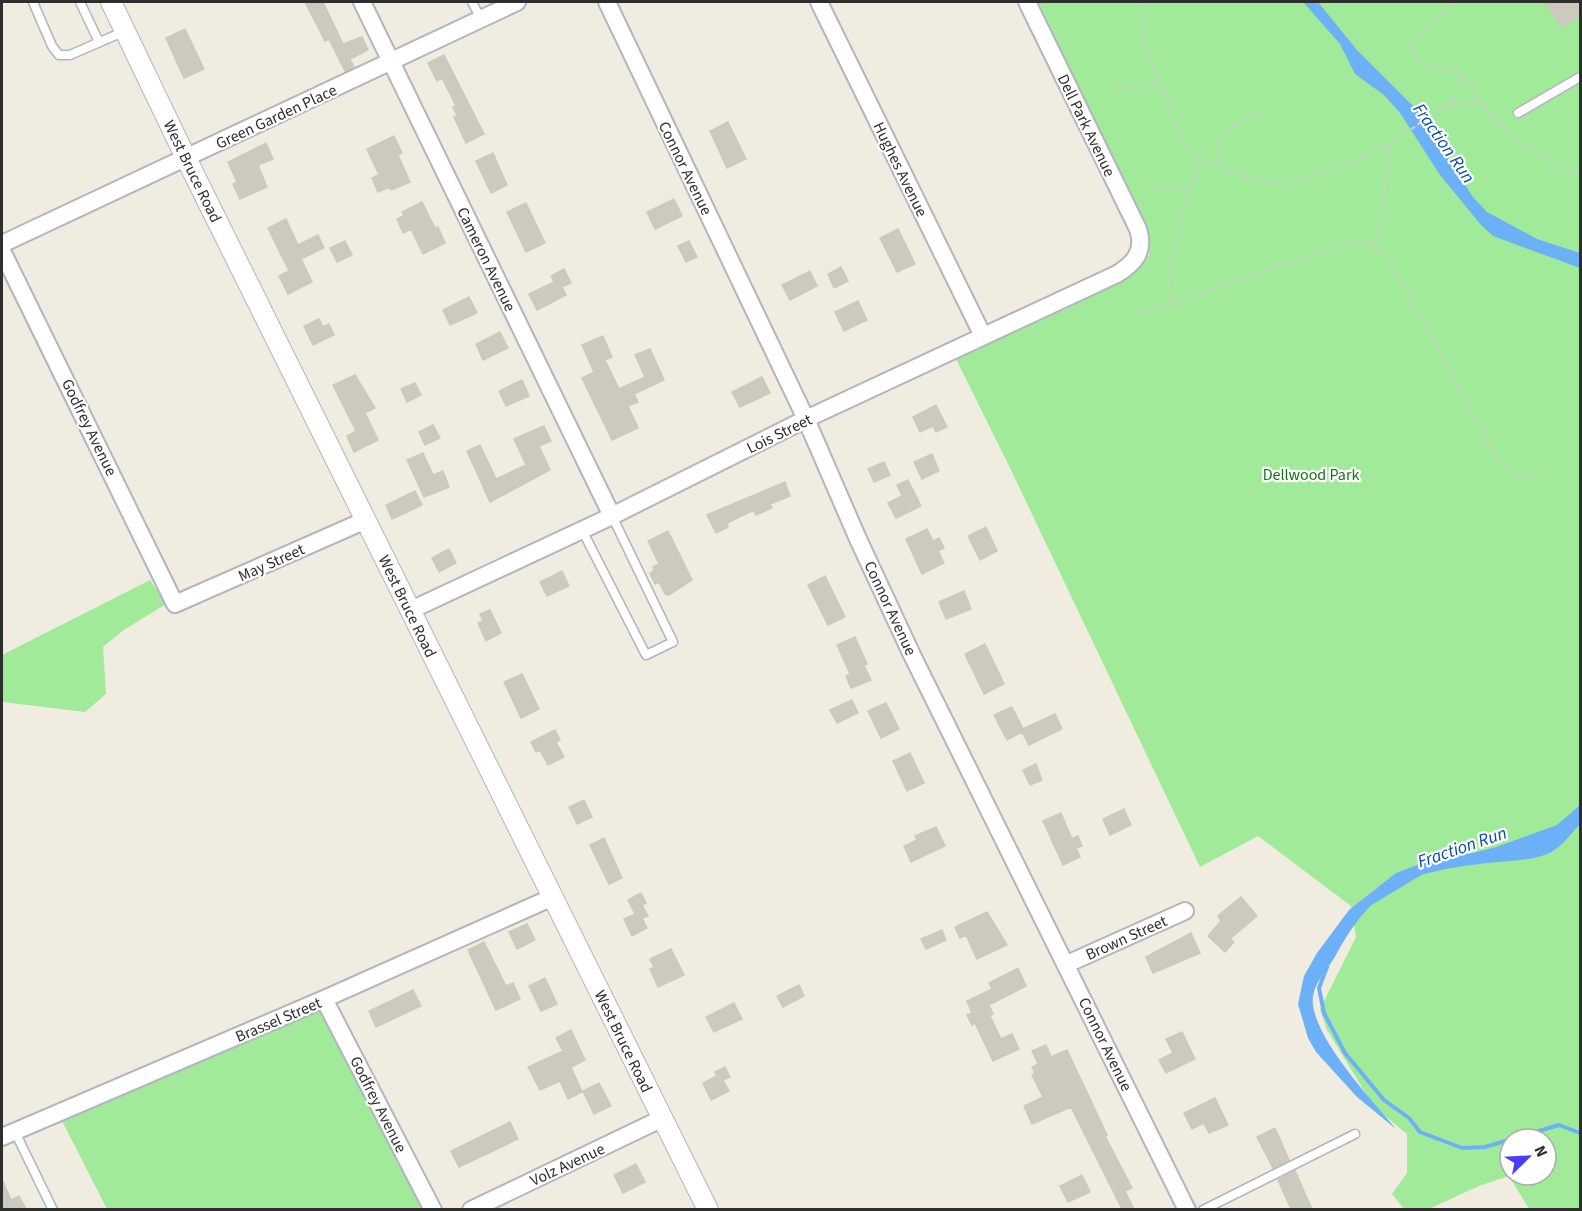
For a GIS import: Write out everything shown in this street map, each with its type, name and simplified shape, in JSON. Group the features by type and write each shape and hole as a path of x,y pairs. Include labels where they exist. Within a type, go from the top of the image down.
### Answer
{"street":[{"name":"West Bruce Road","path":"111,2 186,158 708,1209"},
{"name":"Cameron Avenue","path":"362,2 612,516"},
{"name":"Green Garden Place","path":"2,244 513,2"},
{"name":"Connor Avenue","path":"607,2 806,419 912,655 1187,1209"},
{"name":"Hughes Avenue","path":"819,2 983,336"},
{"name":"Dell Park Avenue","path":"1027,2 1138,229 1142,240 1141,249"},
{"name":"Lois Street","path":"411,610 612,516 806,419 1117,274 1136,260 1141,249"},
{"name":"Godfrey Avenue","path":"2,251 175,604"},
{"name":"May Street","path":"175,604 366,520"},
{"name":"Brassel Street","path":"8,1135 324,999 553,897"},
{"name":"Brown Street","path":"1067,964 1185,911"},
{"name":"Godfrey Avenue","path":"324,999 433,1209"},
{"name":"Volz Avenue","path":"471,1209 663,1118"}],"lane":[{"path":"33,2 52,46 59,55 70,55 125,31"},
{"path":"80,2 99,42"},
{"path":"472,2 481,19"},
{"path":"1518,113 1581,77"},
{"path":"582,530 646,655 655,651 674,642 612,516"},
{"path":"1203,1209 1355,1134"},
{"path":"8,1135 53,1209"}],"path":[{"path":"1141,2 1147,42 1160,82 1181,136 1190,150 1218,168 1261,182 1284,183 1317,175 1391,142 1448,106 1468,101 1481,103"},
{"path":"1456,2 1418,32 1411,41 1411,49 1420,63 1429,67 1451,69 1463,77 1481,103 1513,137 1562,168 1581,175"},
{"path":"1448,106 1463,77"},
{"path":"1112,93 1136,83 1142,88 1160,82"},
{"path":"1218,168 1222,138 1228,126 1239,120 1268,114"},
{"path":"1374,246 1381,225 1385,172 1391,142"},
{"path":"1171,305 1168,280 1172,257 1200,158"},
{"path":"1146,186 1190,192"},
{"path":"1135,313 1171,305 1333,246 1368,243 1390,261 1499,462 1509,474 1520,479 1531,479 1546,474"}],"green space":[{"name":"Dellwood Park","path":"1036,2 1580,2 1580,1209 1529,1209 1516,1187 1558,1187 1558,1127 1498,1127 1498,1180 1429,1209 1404,1209 1392,1194 1407,1173 1407,1134 1374,1107 1327,1030 1320,1009 1356,937 1351,906 1258,836 1200,867 955,357 1139,266 1149,255 1147,230"},
{"path":"150,580 166,604 124,630 103,647 106,694 85,712 2,702 2,655"},
{"path":"324,1007 425,1209 107,1209 62,1121"}],"water":[{"path":"1303,2 1318,2 1357,50 1416,109 1473,197 1487,212 1537,239 1580,253 1580,268 1493,236 1481,225 1440,175 1400,113 1384,95 1355,74 1340,44"},
{"path":"1580,805 1580,824 1565,841 1551,852 1525,859 1437,871 1398,885 1366,910 1320,979 1313,996 1314,1011 1321,1028 1344,1066 1396,1129 1357,1097 1316,1052 1308,1038 1298,1004 1304,976 1317,953 1349,910 1396,873 1439,857 1473,853 1496,847 1557,825"}],"building":[{"path":"305,2 323,2 343,44 362,37 368,50 350,59 354,67 345,71 329,39 325,41"},
{"path":"1545,2 1581,2 1581,16 1562,28"},
{"path":"185,29 204,69 184,78 166,38"},
{"path":"444,55 484,134 466,143 454,117 457,116 453,107 456,106 442,78 437,81 428,63"},
{"path":"728,122 746,159 727,168 710,131"},
{"path":"394,136 402,153 398,155 410,182 391,190 390,187 378,192 372,178 379,175 367,149"},
{"path":"266,143 273,159 258,165 267,187 240,199 233,184 237,182 228,162"},
{"path":"493,153 507,185 491,193 476,161"},
{"path":"674,199 682,216 655,229 647,212"},
{"path":"422,202 445,243 423,254 411,229 403,233 397,219 404,216 402,212"},
{"path":"526,203 545,243 526,252 507,212"},
{"path":"286,219 298,245 318,235 324,248 301,259 312,282 288,294 279,276 289,271 268,228"},
{"path":"898,229 915,264 897,272 880,238"},
{"path":"345,241 352,255 337,262 330,248"},
{"path":"689,241 697,257 686,262 678,246"},
{"path":"841,267 848,281 834,288 828,274"},
{"path":"564,269 571,283 562,287 566,295 537,310 529,294 554,282 551,276"},
{"path":"810,271 817,286 790,300 782,285"},
{"path":"469,297 477,313 450,325 443,310"},
{"path":"858,301 867,320 844,331 835,312"},
{"path":"319,319 323,327 329,324 334,335 313,345 304,326"},
{"path":"500,332 508,348 483,360 476,344"},
{"path":"603,336 612,357 605,360 619,389 645,377 635,355 650,349 664,380 634,394 638,402 628,406 638,428 612,440 582,378 594,372 582,345"},
{"path":"355,375 375,408 365,413 378,440 354,452 347,436 356,431 333,385"},
{"path":"762,377 770,393 740,407 732,392"},
{"path":"522,380 529,396 506,406 499,391"},
{"path":"415,383 421,395 407,402 401,389"},
{"path":"936,405 947,427 936,432 933,426 920,432 913,417"},
{"path":"433,425 440,438 425,445 419,432"},
{"path":"544,426 551,441 539,446 550,470 490,502 467,451 480,445 496,479 526,465 514,439"},
{"path":"423,453 433,475 443,471 449,487 424,497 407,460"},
{"path":"932,454 939,471 922,479 914,462"},
{"path":"884,462 890,475 874,482 868,469"},
{"path":"908,480 921,506 896,518 888,503 902,496 897,485"},
{"path":"785,482 790,496 770,504 772,508 756,515 754,510 727,523 728,527 716,533 707,515"},
{"path":"415,491 422,505 392,519 386,505"},
{"path":"986,527 997,551 980,560 968,536"},
{"path":"927,529 933,541 939,538 944,548 938,551 944,563 922,574 906,539"},
{"path":"668,531 692,580 669,595 665,594 659,582 655,584 650,573 654,571 653,567 659,564 648,541"},
{"path":"449,549 456,563 439,572 432,558"},
{"path":"562,571 569,586 547,596 540,582"},
{"path":"825,576 845,617 828,625 808,585"},
{"path":"964,591 971,609 946,619 939,602"},
{"path":"490,610 501,633 486,641 478,623 483,621 480,614"},
{"path":"855,637 867,664 864,665 871,680 851,688 846,676 850,674 837,645"},
{"path":"985,644 1004,684 984,694 965,654"},
{"path":"522,674 539,709 521,718 504,682"},
{"path":"852,700 858,713 837,723 830,710"},
{"path":"886,703 899,729 881,738 868,711"},
{"path":"1012,707 1023,729 1055,714 1062,729 1029,745 1022,732 1007,740 994,715"},
{"path":"555,730 560,740 556,742 564,757 548,765 540,750 536,752 531,742"},
{"path":"910,753 924,783 907,791 893,761"},
{"path":"1036,764 1042,780 1030,785 1023,770"},
{"path":"584,800 592,817 577,824 569,807"},
{"path":"1124,809 1131,825 1110,835 1103,819"},
{"path":"1061,813 1072,839 1078,836 1082,846 1076,848 1080,857 1063,865 1043,821"},
{"path":"936,827 945,846 911,862 904,846 917,840 915,836"},
{"path":"604,838 622,878 609,884 590,845"},
{"path":"641,893 646,903 642,905 648,916 642,918 647,928 632,936 624,919 635,914 628,900"},
{"path":"1241,897 1257,916 1230,939 1234,942 1225,952 1208,936 1221,921 1218,916"},
{"path":"987,912 1007,945 977,959 966,935 960,938 955,927"},
{"path":"527,924 535,940 517,949 509,932"},
{"path":"942,930 946,940 926,949 921,939"},
{"path":"1191,933 1200,953 1153,973 1146,957"},
{"path":"484,942 506,986 513,983 520,999 496,1010 468,950"},
{"path":"671,949 684,975 658,987 650,969 654,967 650,959"},
{"path":"1018,968 1026,986 989,1005 993,1014 990,1016 1001,1039 1012,1034 1019,1049 993,1061 975,1023 972,1025 967,1015 972,1013 967,1001 992,989 989,983"},
{"path":"545,978 557,1004 541,1011 529,986"},
{"path":"799,985 804,996 783,1007 777,996"},
{"path":"413,990 421,1006 376,1027 369,1011"},
{"path":"734,1003 742,1019 714,1032 706,1017"},
{"path":"571,1030 585,1060 571,1067 582,1092 568,1099 560,1081 540,1090 528,1067 563,1051 556,1038"},
{"path":"1182,1032 1195,1059 1166,1073 1159,1060 1173,1053 1166,1039"},
{"path":"1046,1045 1051,1057 1067,1050 1107,1135 1105,1136 1132,1188 1125,1191 1134,1209 1122,1209 1071,1107 1032,1124 1024,1106 1043,1097 1032,1075 1035,1073 1032,1067 1038,1064 1032,1051"},
{"path":"725,1067 730,1077 723,1080 729,1091 711,1100 703,1083 717,1076 715,1072"},
{"path":"599,1083 611,1106 594,1114 583,1091"},
{"path":"1215,1098 1228,1125 1209,1133 1204,1123 1192,1129 1184,1113"},
{"path":"510,1122 518,1139 459,1167 451,1151"},
{"path":"1275,1128 1289,1160 1273,1168 1257,1137"},
{"path":"636,1164 645,1182 623,1193 614,1175"},
{"path":"1295,1171 1312,1209 1291,1209 1278,1180"},
{"path":"1082,1175 1090,1192 1068,1202 1060,1186"},
{"path":"2,1179 11,1200 19,1196 26,1209 2,1209"}],"waterway":[{"name":"Fraction Run","path":"1371,903 1419,874"},
{"name":"Fraction Run","path":"1327,967 1319,988 1324,1013 1345,1053 1384,1100 1409,1118 1420,1132 1462,1148 1485,1147 1559,1125 1580,1133"}]}
